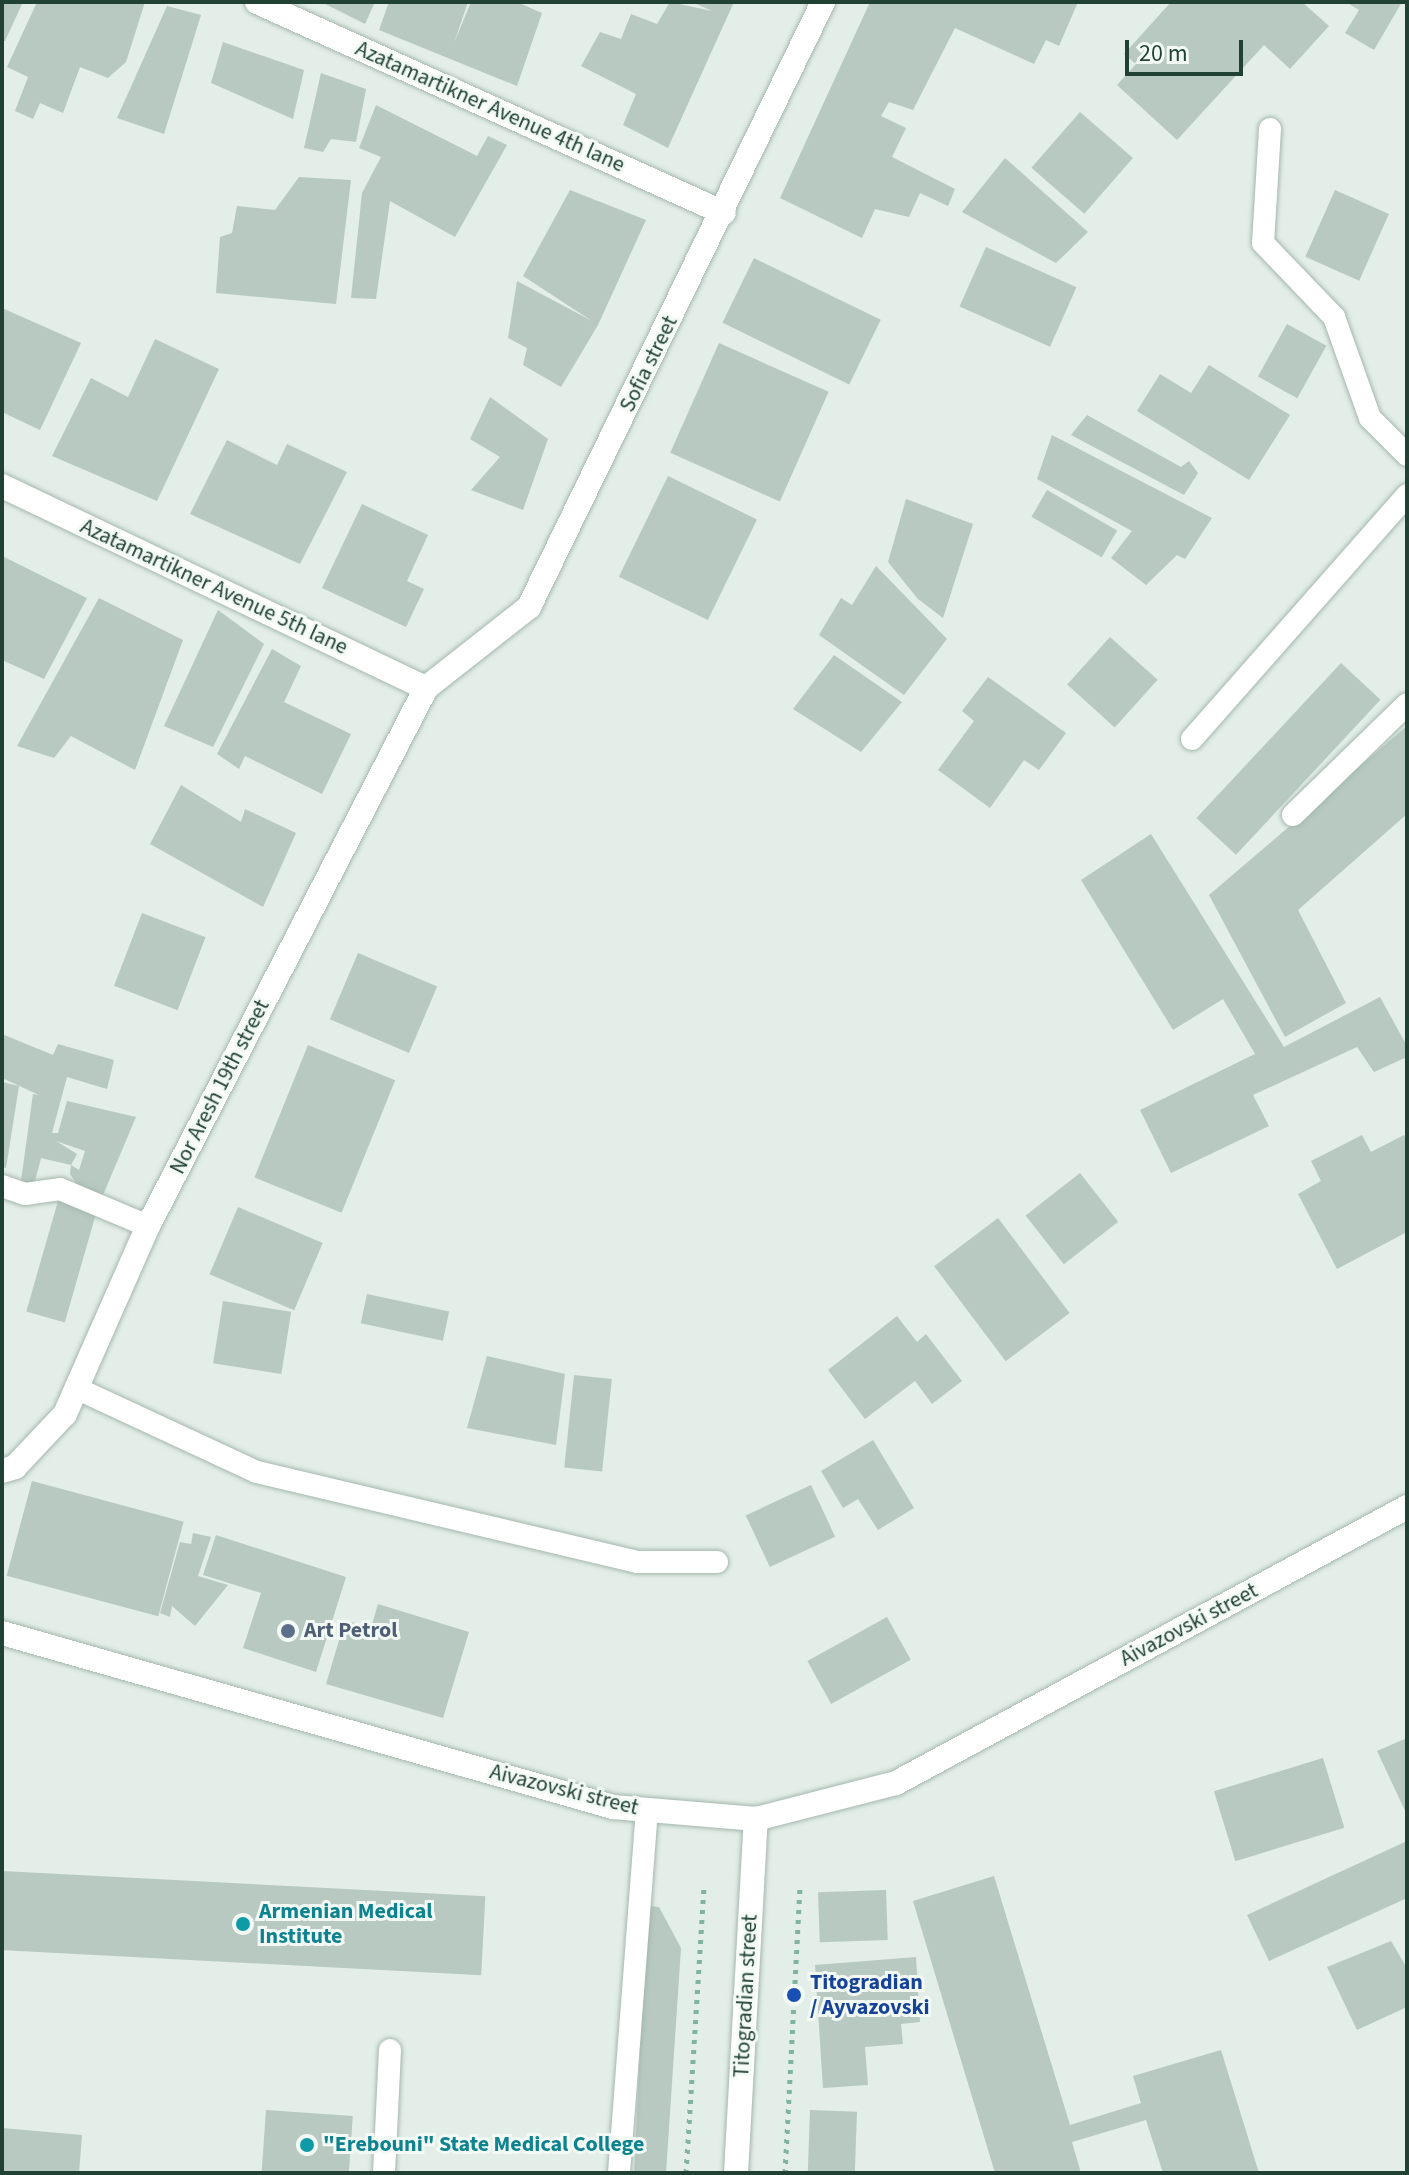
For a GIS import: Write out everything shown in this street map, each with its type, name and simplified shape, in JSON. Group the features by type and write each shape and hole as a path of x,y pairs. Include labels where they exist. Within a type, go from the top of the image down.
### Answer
{"street":[{"name":"Azatamartikner Avenue 4th lane","path":"257,2 724,213"},
{"name":"Sofia street","path":"426,688 529,607 724,213 823,2"},
{"name":"Azatamartikner Avenue 5th lane","path":"2,486 426,688"},
{"name":"Nor Aresh 19th street","path":"2,1471 15,1467 65,1414 148,1226 426,688"},
{"name":"Aivazovski street","path":"2,1633 613,1807 756,1819 896,1783 1407,1507"},
{"name":"Titogradian street","path":"736,2173 756,1819"}],"lane":[{"path":"1270,129 1263,243 1334,317 1370,418 1407,455"},
{"path":"1192,739 1407,495"},
{"path":"1293,815 1407,704"},
{"path":"2,1186 25,1194 60,1189 148,1226"},
{"path":"78,1389 257,1472 638,1562 717,1562"},
{"path":"619,2173 647,1812"},
{"path":"384,2173 390,2050"}],"path":[{"path":"686,2173 704,1884"},
{"path":"785,2173 800,1887"}],"building":[{"path":"2,2 23,2 5,41 2,41"},
{"path":"37,2 145,2 126,62 108,78 80,67 63,113 40,103 33,119 15,111 28,77 7,67"},
{"path":"321,2 375,2 365,24"},
{"path":"389,2 468,2 454,43 471,2 517,2 542,13 517,86 379,30"},
{"path":"670,2 712,11 692,2 734,2 668,148 623,125 636,94 581,66 600,32 621,39 631,14 657,24"},
{"path":"870,2 1078,2 1059,46 1046,40 1034,64 955,28 913,110 889,102 881,116 906,128 892,157 955,189 948,206 920,193 909,217 875,209 862,238 780,198"},
{"path":"1171,2 1302,2 1329,26 1290,69 1264,45 1177,140 1117,85 1136,64 1124,54"},
{"path":"1346,2 1402,2 1374,50 1345,33 1359,10"},
{"path":"167,6 201,15 164,134 117,118"},
{"path":"223,42 304,70 293,119 211,83"},
{"path":"321,73 366,89 356,142 331,139 323,152 304,148"},
{"path":"376,105 477,156 488,136 507,145 455,237 390,201 376,299 351,298 362,193 381,157 359,148"},
{"path":"1080,112 1133,158 1084,214 1031,168"},
{"path":"1005,158 1088,232 1056,263 962,212"},
{"path":"299,177 351,180 336,304 216,293 220,237 232,233 237,206 275,210"},
{"path":"570,190 646,220 598,325 561,387 523,365 527,348 508,338 517,281 592,321 523,276"},
{"path":"1335,190 1389,214 1359,281 1305,257"},
{"path":"986,247 1076,287 1050,347 960,306"},
{"path":"754,258 881,320 849,385 722,323"},
{"path":"2,308 81,343 40,430 2,412"},
{"path":"1287,324 1326,346 1297,398 1258,376"},
{"path":"155,339 219,369 157,501 52,456 91,378 128,397"},
{"path":"719,343 829,392 780,501 670,453"},
{"path":"1209,365 1290,415 1249,480 1137,411 1160,374 1191,393"},
{"path":"490,397 548,439 523,510 471,490 500,457 470,439"},
{"path":"1087,415 1181,467 1189,461 1198,473 1184,495 1071,435"},
{"path":"1052,435 1212,518 1185,559 1177,555 1146,585 1111,558 1132,531 1037,479"},
{"path":"227,440 277,465 287,444 347,472 300,564 190,514"},
{"path":"668,476 757,519 708,620 619,577"},
{"path":"1047,490 1117,530 1102,557 1032,517"},
{"path":"906,499 973,524 943,618 918,599 888,562"},
{"path":"362,504 428,535 407,581 424,589 406,627 322,588"},
{"path":"2,556 87,598 44,679 2,660"},
{"path":"876,566 947,639 904,695 819,635 841,598 852,605"},
{"path":"99,598 183,640 135,770 71,736 54,758 17,746"},
{"path":"218,610 264,644 213,747 164,726"},
{"path":"1110,637 1158,680 1115,727 1067,685"},
{"path":"272,649 301,666 284,702 351,734 322,794 245,756 239,769 217,754"},
{"path":"834,655 902,702 861,752 793,709"},
{"path":"1341,663 1380,700 1236,855 1196,818"},
{"path":"988,677 1066,733 1039,770 1024,760 990,808 938,770 974,721 962,711"},
{"path":"1407,726 1407,814 1298,910 1346,1003 1285,1037 1209,895"},
{"path":"181,785 241,822 245,809 296,833 263,907 150,844"},
{"path":"1151,834 1284,1047 1380,997 1407,1046 1407,1057 1374,1072 1357,1047 1253,1095 1269,1126 1171,1173 1140,1110 1255,1054 1223,999 1173,1030 1081,880"},
{"path":"142,913 205,937 178,1010 114,986"},
{"path":"358,953 437,987 409,1053 330,1019"},
{"path":"2,1034 53,1055 58,1044 114,1060 107,1089 67,1077 52,1133 58,1133 67,1101 136,1117 103,1195 81,1191 70,1174 71,1165 41,1158 34,1185 21,1181 33,1094 39,1095 2,1078","holes":["56,1141 85,1151 79,1170 71,1165 77,1154"]},
{"path":"308,1045 395,1080 342,1213 254,1178"},
{"path":"2,1082 19,1086 6,1168 2,1167"},
{"path":"1362,1135 1371,1152 1404,1135 1407,1140 1407,1232 1337,1269 1298,1194 1321,1181 1311,1161"},
{"path":"1080,1173 1118,1222 1064,1264 1026,1215"},
{"path":"58,1201 96,1212 65,1323 26,1312"},
{"path":"238,1207 323,1243 294,1310 209,1274"},
{"path":"998,1218 1070,1313 1006,1361 934,1266"},
{"path":"367,1294 449,1311 443,1341 361,1323"},
{"path":"223,1301 291,1312 281,1374 213,1363"},
{"path":"897,1316 917,1342 926,1334 962,1381 932,1404 915,1381 865,1419 828,1370"},
{"path":"487,1356 565,1374 556,1445 467,1428"},
{"path":"574,1375 612,1379 602,1471 564,1467"},
{"path":"873,1440 914,1508 878,1530 858,1499 843,1508 821,1471"},
{"path":"32,1481 184,1522 158,1616 7,1576"},
{"path":"811,1485 835,1537 770,1567 746,1515"},
{"path":"193,1533 211,1537 198,1576 228,1585 195,1626 172,1606 170,1617 160,1613 180,1542 191,1544"},
{"path":"216,1535 346,1577 316,1672 243,1648 261,1593 203,1575"},
{"path":"378,1604 469,1632 443,1718 326,1684 345,1620 371,1628"},
{"path":"887,1617 911,1660 831,1704 807,1661"},
{"path":"1407,1738 1407,1815 1377,1751"},
{"path":"1323,1758 1344,1828 1235,1861 1214,1791"},
{"path":"1407,1841 1407,1898 1269,1961 1247,1915"},
{"name":"Armenian Medical Institute","path":"2,1871 485,1896 481,1975 2,1950"},
{"path":"994,1876 1070,2125 1141,2103 1133,2076 1221,2050 1259,2173 1163,2173 1146,2120 1072,2142 1081,2173 995,2173 913,1901"},
{"path":"886,1890 888,1940 820,1942 818,1892"},
{"path":"647,1906 659,1907 681,1948 666,2173 634,2173"},
{"path":"1391,1941 1407,1968 1407,2007 1357,2030 1327,1967"},
{"path":"916,1957 920,2022 901,2024 903,2044 865,2047 868,2085 823,2088 815,1965"},
{"name":"\"Erebouni\" State Medical College","path":"266,2110 353,2116 349,2173 262,2173"},
{"path":"810,2110 857,2112 855,2173 808,2173"},
{"path":"2,2128 82,2135 79,2173 2,2173"}],"place":[{"name":"Art Petrol","path":"288,1631"},
{"name":"Armenian Medical Institute","path":"243,1924"},
{"name":"Titogradian / Ayvazovski","path":"794,1995"},
{"name":"\"Erebouni\" State Medical College","path":"307,2145"}]}
